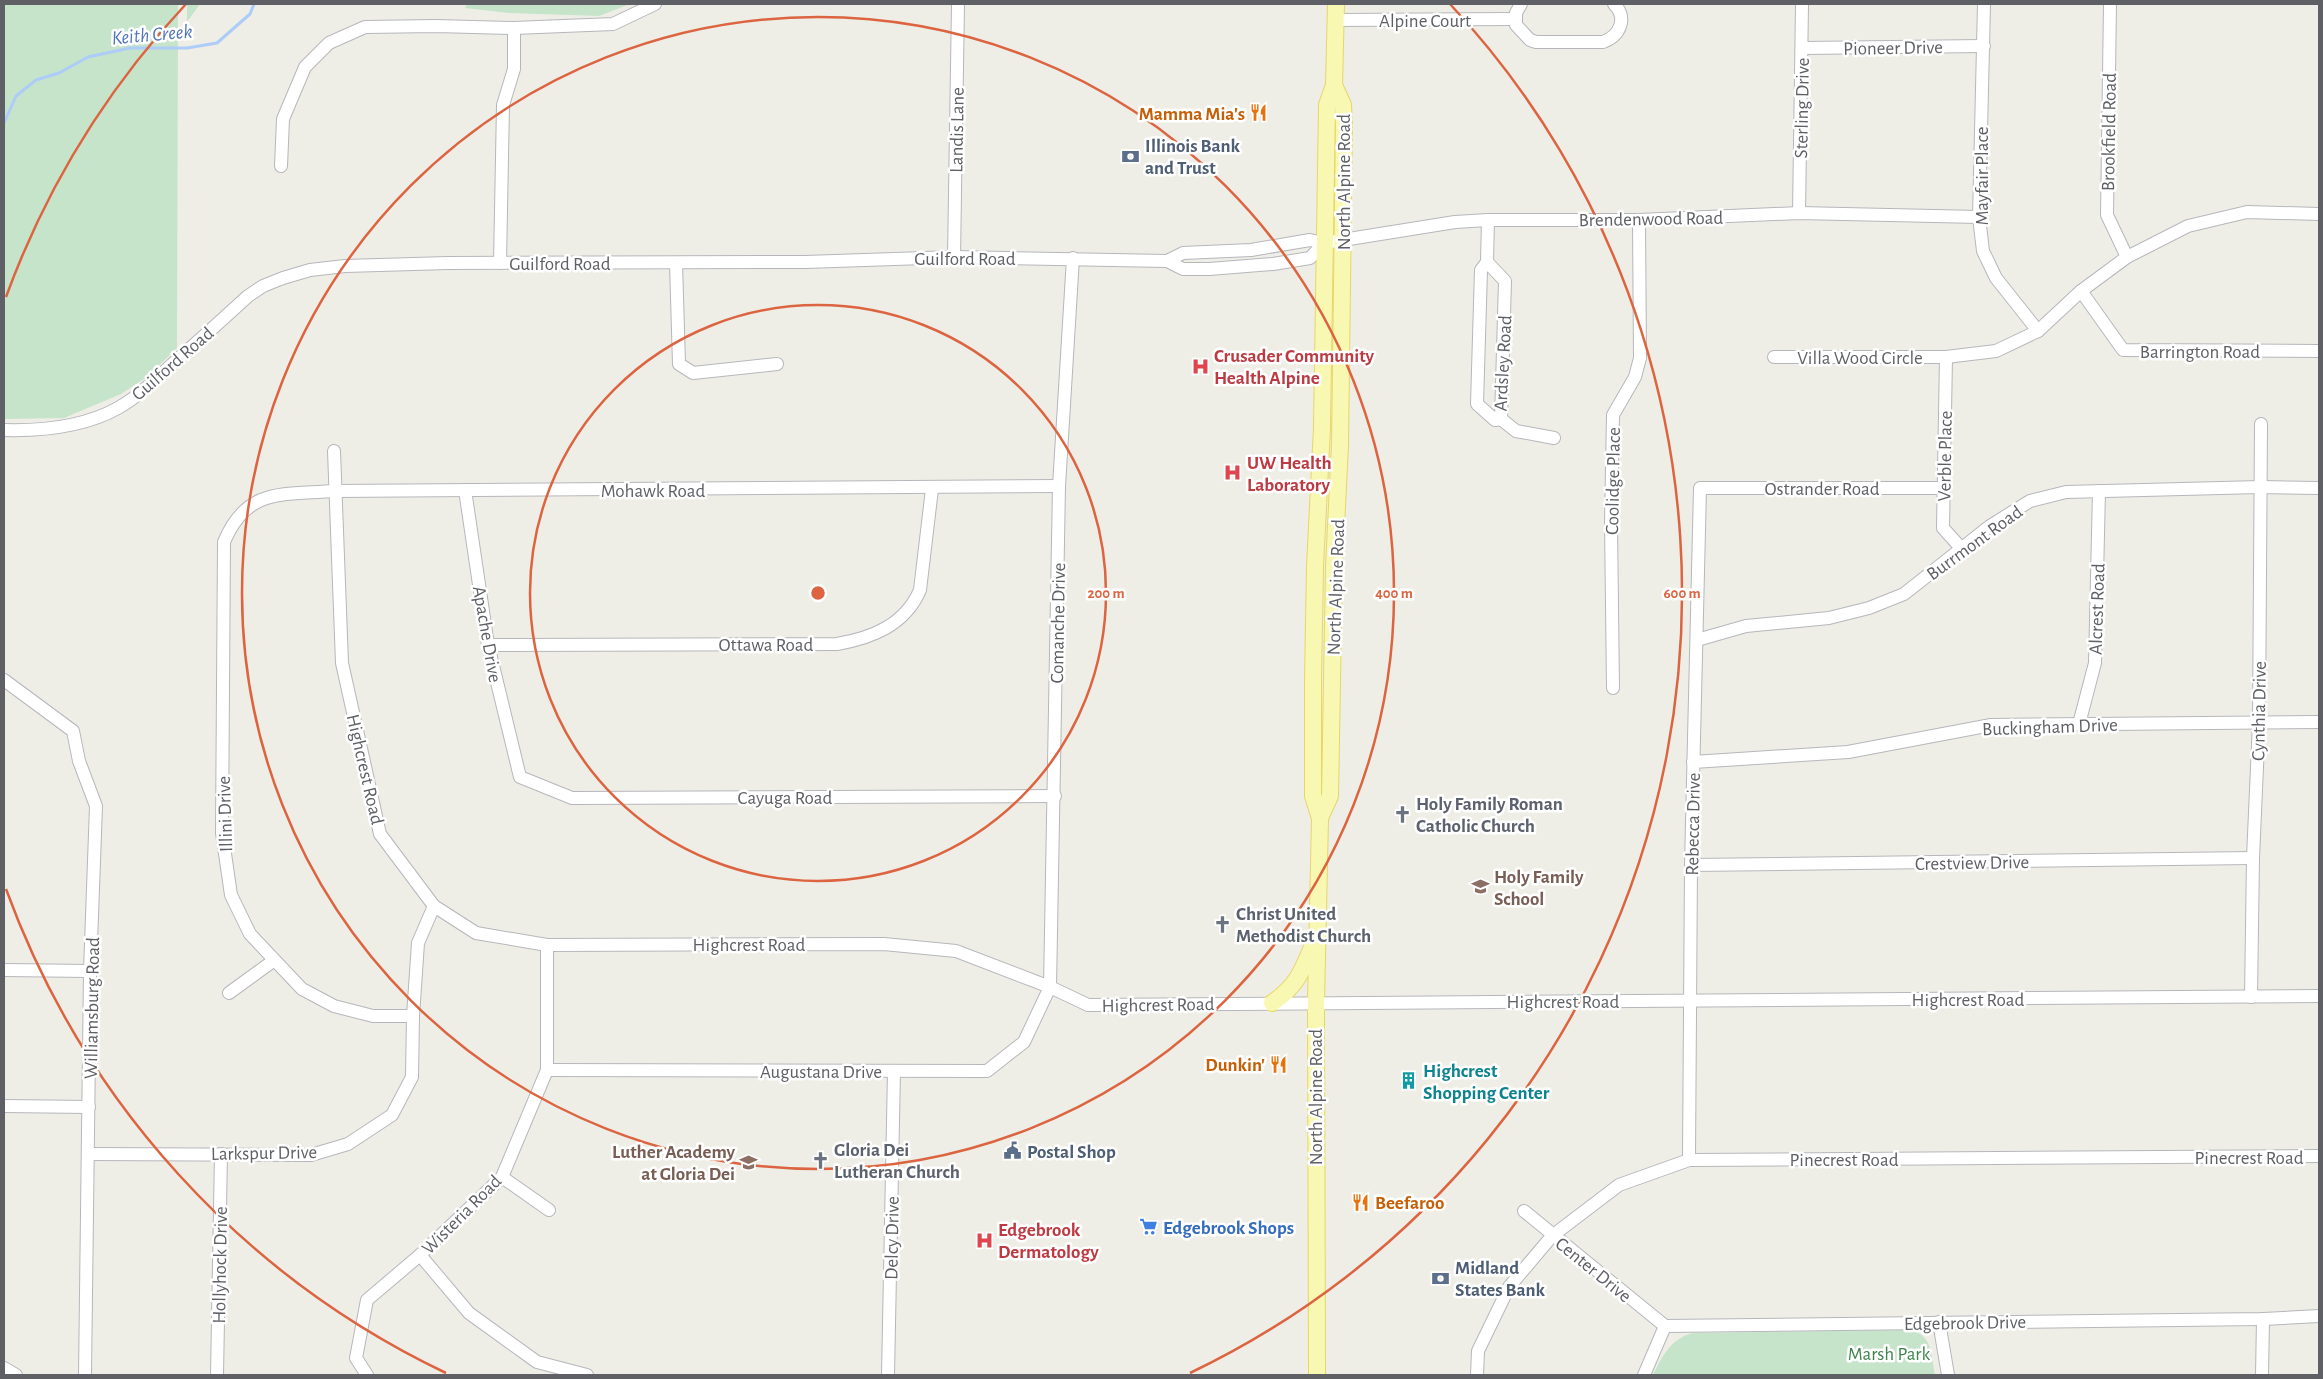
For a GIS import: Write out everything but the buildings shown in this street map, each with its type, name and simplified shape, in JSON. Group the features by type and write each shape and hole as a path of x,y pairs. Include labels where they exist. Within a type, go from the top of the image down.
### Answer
{"main road":[{"name":"North Alpine Road","path":"1317,1375 1316,1002 1320,818 1314,796 1313,681 1315,566 1323,418 1327,105 1334,85 1336,12"},
{"name":"North Alpine Road","path":"1320,818 1330,796 1334,567 1340,445 1343,105 1334,85"},
{"path":"1272,1003 1288,992 1302,972 1317,936"}],"street":[{"path":"281,166 283,119 305,67 329,43 365,27 514,28 613,24 655,4"},
{"name":"Landis Lane","path":"954,257 958,4"},
{"path":"1522,4 1515,19 1524,36 1536,42 1603,42 1615,36 1621,25 1620,13 1614,4"},
{"name":"Sterling Drive","path":"1799,213 1802,4"},
{"name":"Mayfair Place","path":"1984,4 1979,217 1983,251 1996,278 2038,331"},
{"name":"Brookfield Road","path":"2110,4 2107,215 2127,257"},
{"name":"Alpine Court","path":"1336,12 1515,19"},
{"path":"500,263 503,105 514,69 514,28"},
{"name":"Pioneer Drive","path":"1802,48 1984,46"},
{"path":"1946,358 1996,352 2038,331 2081,291 2127,257 2188,226 2247,212 2319,214"},
{"name":"Brendenwood Road","path":"1324,243 1455,222 1488,220 1639,220 1799,213 1979,217"},
{"name":"Ardsley Road","path":"1487,262 1505,281 1502,419 1495,420 1477,404 1481,270 1487,262 1488,220"},
{"name":"Coolidge Place","path":"1613,688 1611,518 1613,416 1635,377 1640,358 1639,220"},
{"name":"Guilford Road","path":"1167,261 1183,253 1250,250 1310,240 1324,243"},
{"name":"Guilford Road","path":"4,430 39,430 64,426 89,420 117,409 139,395 248,296 263,286 310,270 345,266 500,263 676,263 954,257 1167,261 1184,269 1222,268 1273,264 1310,258 1324,243"},
{"name":"Comanche Drive","path":"1050,988 1055,796 1059,486 1072,258"},
{"path":"676,263 679,364 693,373 777,364"},
{"name":"Barrington Road","path":"2081,291 2123,350 2319,351"},
{"name":"Villa Wood Circle","path":"1774,357 1946,358"},
{"name":"Verble Place","path":"1946,358 1943,528 1961,548"},
{"path":"1502,419 1516,431 1554,438"},
{"name":"Cynthia Drive","path":"2252,997 2253,858 2259,722 2261,424"},
{"name":"Highcrest Road","path":"334,451 334,491 342,663 380,834 434,906 476,934 547,945 893,945 956,951 1088,1005 2319,996"},
{"name":"Mohawk Road","path":"250,505 266,496 334,491 932,489 1059,486"},
{"name":"Burrmont Road","path":"1697,640 1746,626 1828,618 1869,608 1904,594 1990,526 2030,501 2066,492 2260,487 2319,488"},
{"name":"Ostrander Road","path":"1700,488 1943,488"},
{"name":"Rebecca Drive","path":"1689,1160 1691,865 1700,488"},
{"name":"Ottawa Road","path":"488,645 837,644 861,639 898,622 915,603 920,590 932,489"},
{"name":"Apache Drive","path":"465,490 488,645 520,776"},
{"name":"Alcrest Road","path":"2079,724 2095,664 2099,491"},
{"name":"Illini Drive","path":"250,505 228,532 224,542 222,833 231,895 250,934 273,961 302,989 334,1006 373,1016 413,1016"},
{"name":"Williamsburg Road","path":"4,680 73,731 79,761 96,806 90,971 85,1375"},
{"name":"Buckingham Drive","path":"1693,762 1848,752 1991,725 2319,722"},
{"name":"Cayuga Road","path":"520,776 572,798 1055,796"},
{"name":"Crestview Drive","path":"1691,865 2253,858"},
{"name":"Larkspur Drive","path":"89,1154 311,1155 348,1144 392,1115 412,1077 413,1016 418,943 434,906"},
{"name":"Wisteria Road","path":"367,1375 356,1358 367,1300 420,1255 502,1177 547,1070 547,945"},
{"path":"228,993 273,961"},
{"path":"4,970 90,971"},
{"name":"Augustana Drive","path":"547,1070 987,1071 1024,1042 1050,988"},
{"name":"Delcy Drive","path":"888,1375 894,1071"},
{"path":"4,1106 89,1107"},
{"name":"Hollyhock Drive","path":"217,1375 222,1154"},
{"name":"Pinecrest Road","path":"1477,1375 1478,1351 1509,1287 1552,1236 1619,1185 1689,1160 2319,1156"},
{"path":"502,1177 549,1210"},
{"name":"Center Drive","path":"1524,1211 1552,1236 1664,1326"},
{"path":"420,1255 469,1313 536,1362 587,1375"},
{"name":"Edgebrook Drive","path":"1664,1326 2263,1319 2319,1316"},
{"path":"2262,1375 2263,1319"},
{"path":"1939,1322 1948,1375"},
{"path":"1644,1375 1664,1326"},
{"path":"4,1368 16,1375"}],"green space":[{"path":"4,4 178,4 177,348 147,377 121,394 64,418 4,419"},
{"path":"187,4 200,4 187,22"},
{"path":"467,4 630,4 599,16 509,13 465,8"},
{"name":"Marsh Park","path":"1911,1330 1923,1337 1930,1347 1935,1375 1653,1375 1668,1349 1679,1339 1693,1333"}],"waterway":[{"name":"Keith Creek","path":"4,123 16,96 36,80 59,73 88,57 130,48 187,48 217,43 250,14 254,4"}],"place":[{"name":"Mamma Mia's","path":"1259,113"},
{"name":"Illinois Bank and Trust","path":"1131,156"},
{"name":"Crusader Community Health Alpine","path":"1200,366"},
{"name":"UW Health Laboratory","path":"1233,473"},
{"name":"Holy Family Roman Catholic Church","path":"1402,814"},
{"name":"Holy Family School","path":"1480,887"},
{"name":"Christ United Methodist Church","path":"1222,924"},
{"name":"Dunkin'","path":"1279,1064"},
{"name":"Highcrest Shopping Center","path":"1409,1081"},
{"name":"Postal Shop","path":"1013,1151"},
{"name":"Gloria Dei Lutheran Church","path":"820,1160"},
{"name":"Luther Academy at Gloria Dei","path":"749,1162"},
{"name":"Beefaroo","path":"1361,1202"},
{"name":"Edgebrook Shops","path":"1149,1227"},
{"name":"Edgebrook Dermatology","path":"984,1240"},
{"name":"Midland States Bank","path":"1441,1278"}]}
